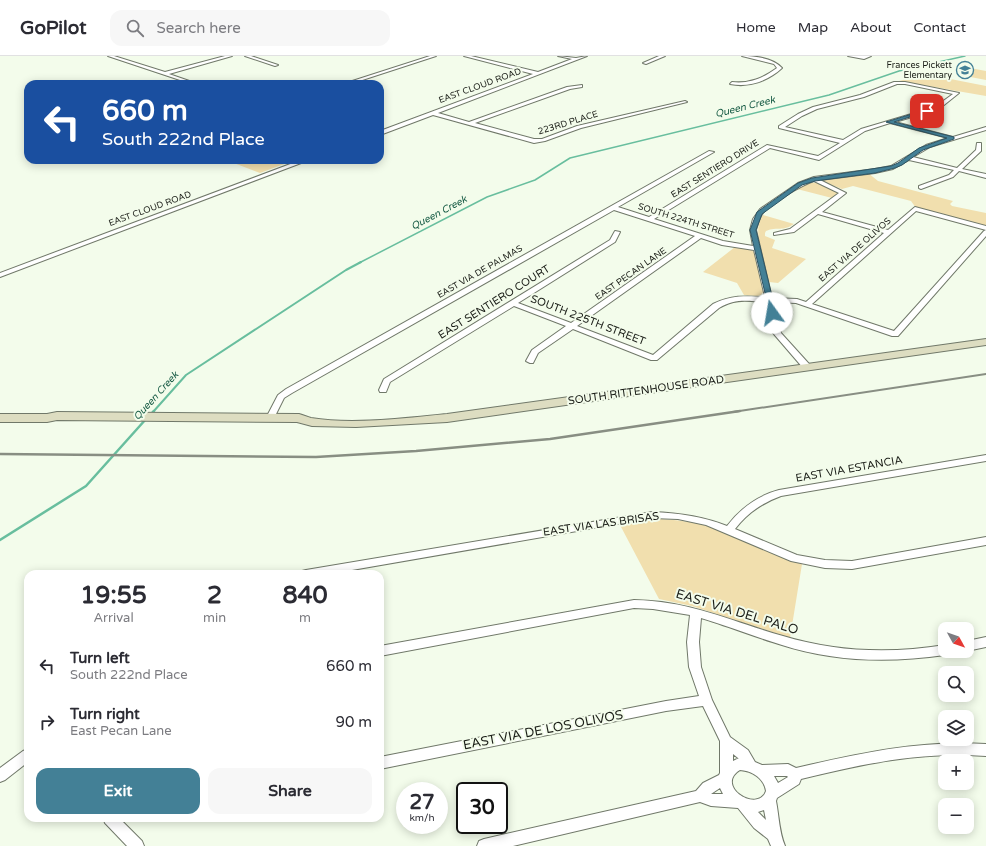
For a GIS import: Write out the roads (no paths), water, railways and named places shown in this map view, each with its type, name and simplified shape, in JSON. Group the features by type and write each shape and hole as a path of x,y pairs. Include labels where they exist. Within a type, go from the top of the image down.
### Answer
{"main road":[{"name":"SOUTH RITTENHOUSE ROAD","path":"197,421 299,418 304,421 361,423 447,418 986,342"},
{"name":"SOUTH RITTENHOUSE ROAD","path":"0,418 47,418 52,421 197,421 297,425 304,421"}],"street":[{"path":"112,57 119,56"},
{"path":"164,74 230,56"},
{"path":"247,56 276,65"},
{"path":"358,80 434,56"},
{"path":"466,56 539,74"},
{"path":"560,56 576,59"},
{"name":"EAST CLOUD ROAD","path":"384,131 585,56"},
{"path":"645,63 663,56"},
{"path":"732,83 748,85 755,83 780,68 775,64 744,56"},
{"path":"850,56 864,58 869,56"},
{"path":"112,57 183,80"},
{"path":"900,82 957,93 937,108 888,122 863,130 843,142 781,127 800,115 816,108 862,96 900,82"},
{"path":"470,123 569,88 580,86"},
{"name":"223RD PLACE","path":"433,113 530,141 540,141 579,127 686,102"},
{"path":"888,122 953,138"},
{"path":"807,367 780,337 756,248 753,230 760,213 800,184 814,179 885,169 900,164 921,149 986,128"},
{"name":"EAST SENTIERO DRIVE","path":"650,220 769,146 819,158 843,142"},
{"path":"921,187 951,176 979,150 979,144"},
{"name":"EAST VIA DE PALMAS","path":"270,418 281,397 289,391 711,152"},
{"path":"908,158 986,176"},
{"name":"EAST CLOUD ROAD","path":"0,275 295,164"},
{"path":"776,234 792,231 843,193 814,179"},
{"name":"SOUTH 224TH STREET","path":"612,208 727,244 756,248"},
{"name":"EAST VIA DE OLIVOS","path":"807,304 915,209 986,228"},
{"path":"817,212 889,232"},
{"name":"EAST SENTIERO COURT","path":"383,390 387,381 613,241 617,232"},
{"path":"769,299 797,301 895,334 986,232"},
{"name":"EAST PECAN LANE","path":"530,361 536,352 700,236"},
{"name":"SOUTH 225TH STREET","path":"513,303 654,358 720,303 740,298 769,299"},
{"name":"EAST VIA ESTANCIA","path":"729,530 741,515 750,507 759,501 779,493 986,458"},
{"name":"EAST VIA LAS BRISAS","path":"331,570 652,515 694,518 729,530 795,558 839,565 865,564 986,541"},
{"name":"EAST VIA DEL PALO","path":"384,650 634,604 661,604 696,612 793,644 838,653 857,656 890,656 938,651"},
{"path":"696,612 693,630 694,654 698,679 706,700 726,741 727,791 776,840"},
{"path":"974,645 986,642"},
{"name":"EAST VIA DE LOS OLIVOS","path":"384,762 666,706 706,700"},
{"path":"726,741 743,754 770,782 770,797 776,840"},
{"path":"700,796 708,786 726,776 730,769 739,764 756,768 788,770 795,774 887,753 932,749 986,750"},
{"path":"0,776 24,758"},
{"path":"484,846 700,796 711,800 758,806 794,780 795,774"},
{"path":"114,822 137,846"}],"waterway":[{"name":"Queen Creek","path":"359,263 487,197 535,180 570,158 829,95 899,71 965,56"},
{"name":"Queen Creek","path":"153,412 186,375 346,270 361,262"},
{"name":"Queen Creek","path":"0,540 86,486 146,419"}],"railway":[{"path":"733,412 986,374"},
{"path":"0,454 316,457 416,451 550,439 740,411"}],"place":[{"name":"Frances Pickett Elementary","path":"965,70"}]}
